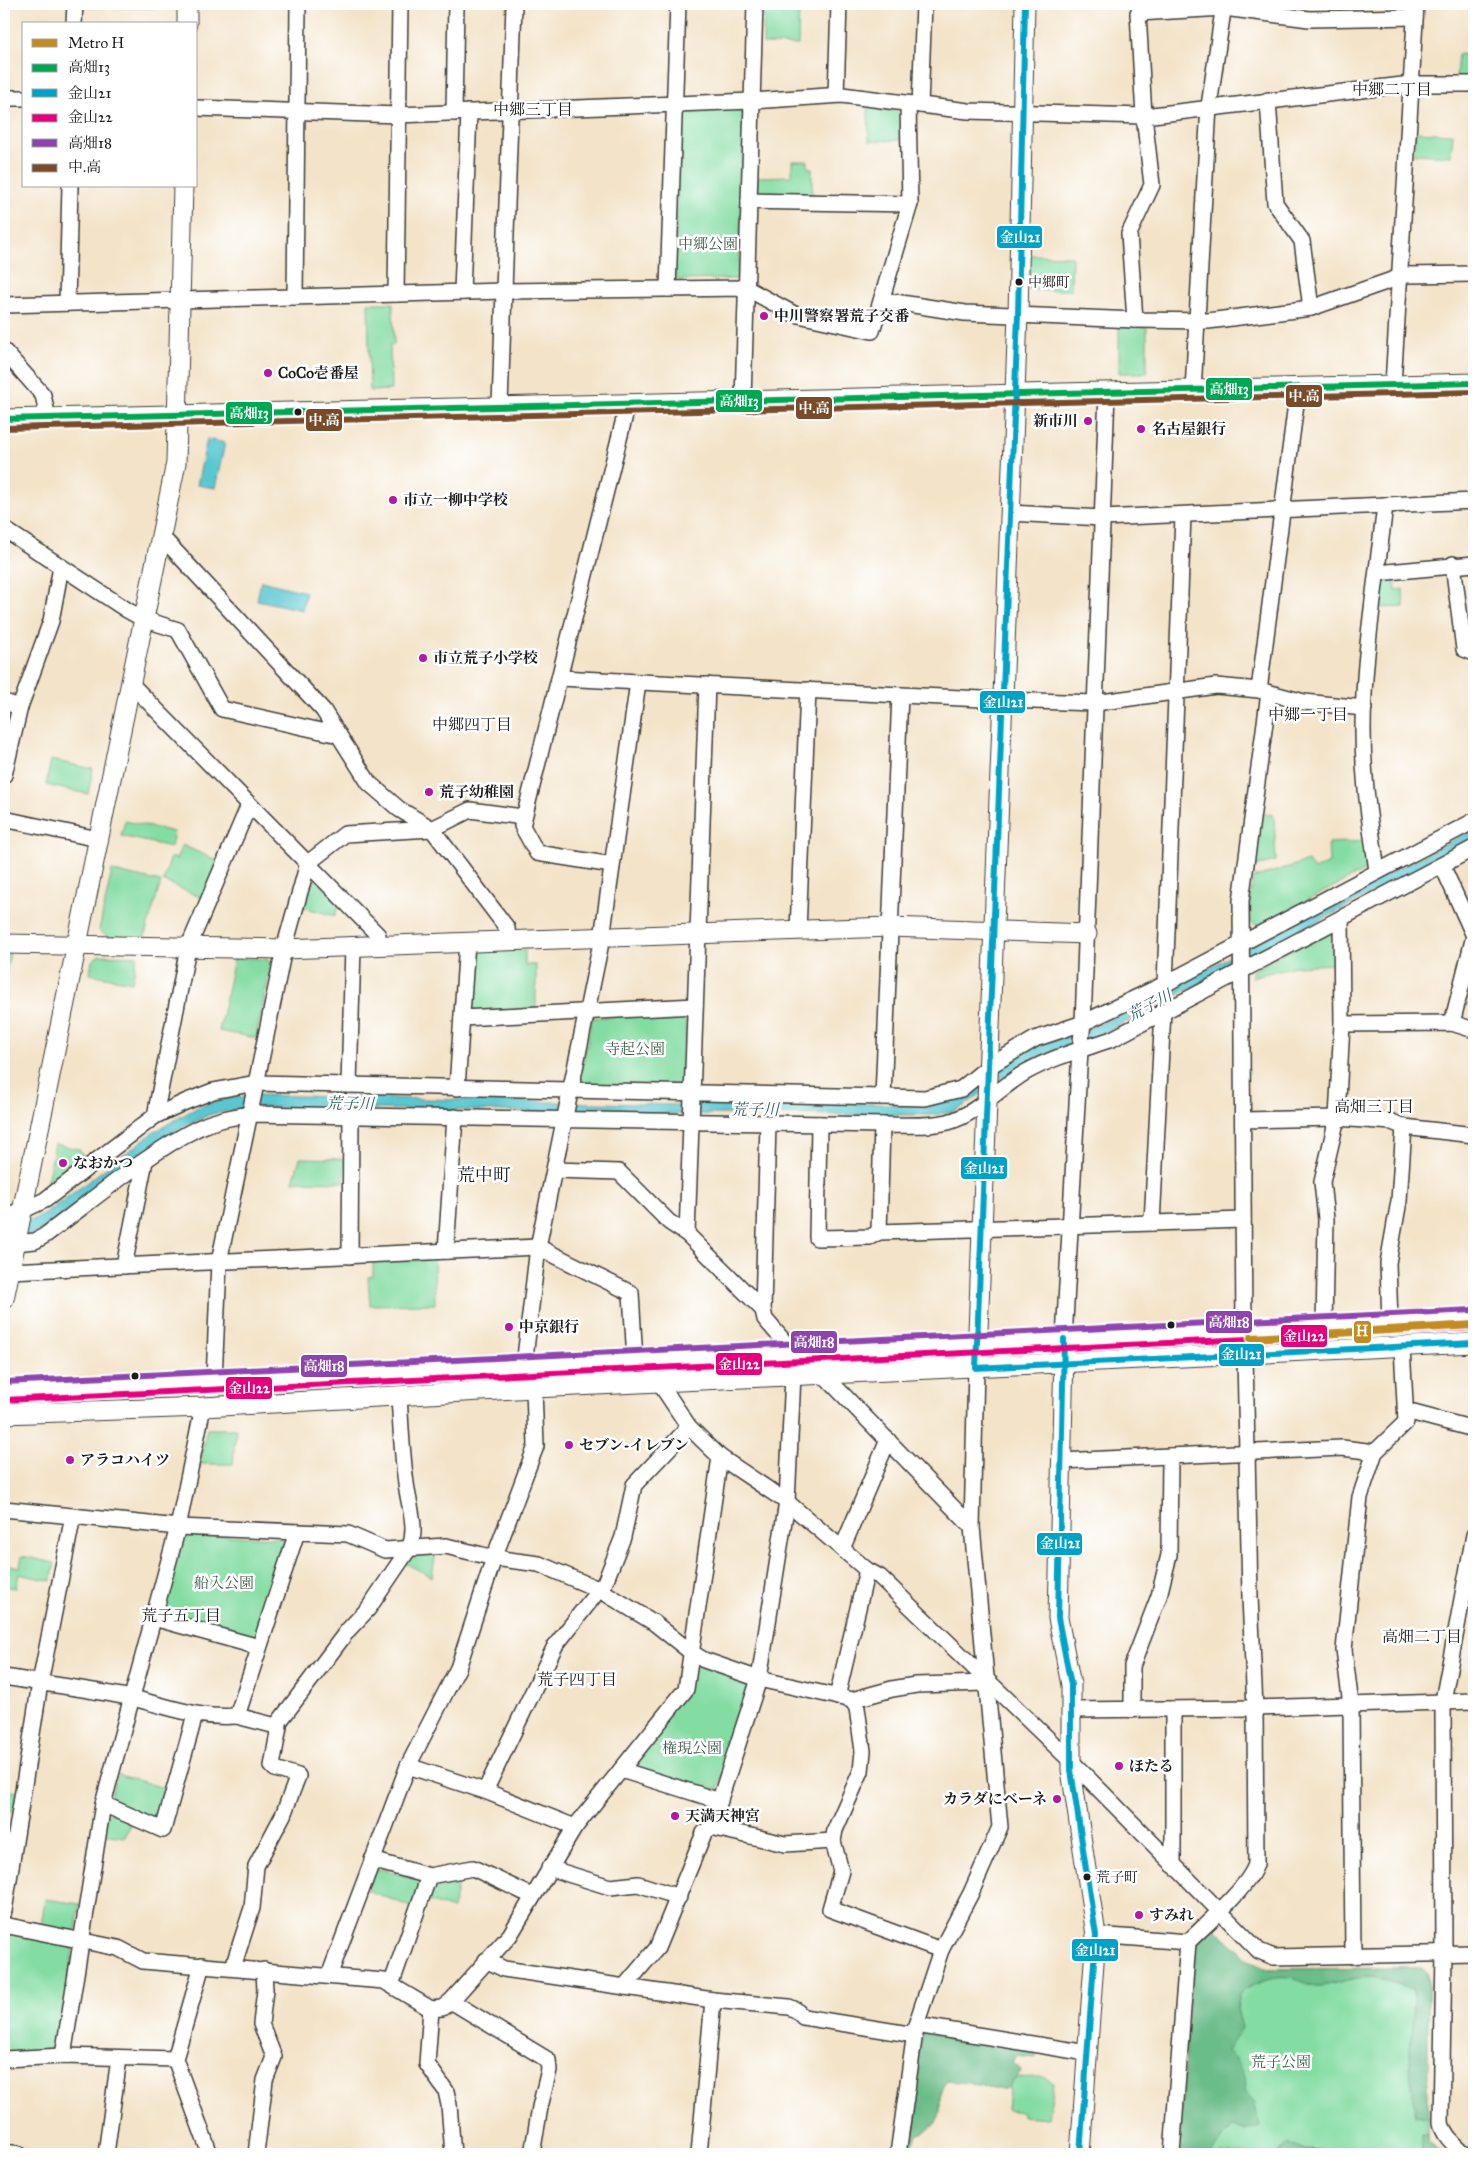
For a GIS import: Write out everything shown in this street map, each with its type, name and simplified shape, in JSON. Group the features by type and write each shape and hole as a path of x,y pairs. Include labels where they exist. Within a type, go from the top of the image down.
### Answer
{"street":[{"path":"74,22 75,4"},
{"path":"187,4 187,22"},
{"path":"295,297 298,4"},
{"path":"396,294 400,4"},
{"path":"456,4 462,113 462,292"},
{"path":"500,405 514,4"},
{"path":"668,289 678,4"},
{"path":"743,400 756,4"},
{"path":"836,95 839,4"},
{"path":"4,305 504,291 746,288 794,314 872,331 910,204 914,104 924,4"},
{"path":"898,2154 916,2030 941,1950 971,1893 1000,1827 972,1527 976,1368 1018,315 1025,4"},
{"path":"1193,390 1209,106 1224,6"},
{"path":"1135,320 1129,234 1152,185 1144,116 1138,13 1224,6 1309,19 1415,10 1393,385"},
{"path":"198,108 398,115 752,101 836,95 968,111 1144,116 1209,106 1411,84 1474,84"},
{"path":"4,98 22,98"},
{"path":"1268,100 1275,203 1302,241 1311,308"},
{"path":"67,303 70,188"},
{"path":"4,1298 15,1215 76,945 176,463 183,188"},
{"path":"749,201 910,204"},
{"path":"882,300 965,313 1197,321 1311,308 1406,275 1474,274"},
{"path":"4,351 43,394 48,418"},
{"path":"4,419 500,405 1107,393 1474,383"},
{"path":"1244,1330 1241,901 1298,388"},
{"path":"1080,2154 1096,1936 1071,1761 1071,1685 1058,1618 1064,1339 1080,1048 1083,1025 1107,393"},
{"path":"612,865 537,853 522,826 628,403"},
{"path":"1009,513 1102,518 1474,501"},
{"path":"1377,872 1364,776 1364,708 1368,636 1385,505"},
{"path":"1165,984 1183,515"},
{"path":"4,529 144,619 178,630 222,710 339,735"},
{"path":"161,536 323,710 369,783 399,809 432,828 507,928 508,941"},
{"path":"1377,573 1453,564 1474,564"},
{"path":"1453,564 1464,649 1474,653"},
{"path":"4,775 20,707 51,621 61,567"},
{"path":"560,678 1095,703 1216,686 1264,692 1304,702 1364,708"},
{"path":"329,1976 408,1766 458,1668 494,1558 536,1446 534,1388 524,1366 538,1247 602,938 638,682"},
{"path":"130,683 378,935 378,946"},
{"path":"687,1234 707,685"},
{"path":"798,931 808,690"},
{"path":"883,1097 900,695"},
{"path":"4,702 20,707"},
{"path":"155,1116 188,948 250,805"},
{"path":"214,1381 219,1262 284,949 308,863 345,834 432,828 470,810 523,818"},
{"path":"4,819 98,840"},
{"path":"11,1248 35,1241 44,1236 170,1144 199,1128 224,1118 250,1112 455,1117 691,1119 768,1123 882,1125 930,1125 949,1122 971,1111 1024,1073 1049,1060 1080,1048 1112,1039 1163,1011 1242,956 1377,872 1474,821"},
{"path":"15,1215 45,1200 155,1116 213,1091 255,1087 349,1086 457,1088 571,1094 925,1098 937,1096 961,1088 1035,1039 1083,1025 1165,984 1341,918 1474,848"},
{"path":"1442,865 1474,936 1452,1023"},
{"path":"1324,1327 1326,1220 1322,1182 1337,1118 1342,1024 1341,918"},
{"path":"4,944 284,949 890,928 1087,934"},
{"path":"457,1088 467,942"},
{"path":"349,1086 353,947"},
{"path":"462,1018 695,1006"},
{"path":"1152,1223 1163,1011"},
{"path":"1342,1024 1452,1023 1474,1030"},
{"path":"350,1256 351,1115"},
{"path":"446,1251 455,1117"},
{"path":"1243,1120 1337,1118 1392,1122 1404,1127 1474,1135"},
{"path":"768,1123 763,1310 765,1319 794,1353"},
{"path":"819,1124 817,1238 870,1237 879,1232 1243,1220"},
{"path":"879,1232 882,1125"},
{"path":"1390,1323 1388,1263 1399,1201 1404,1127"},
{"path":"124,1266 145,1161"},
{"path":"554,1170 619,1172 669,1222 687,1234 763,1310"},
{"path":"9,1271 538,1247 631,1293 635,1360"},
{"path":"4,1391 978,1345 1474,1319"},
{"path":"4,1414 203,1407 534,1388 1245,1356 1474,1343"},
{"path":"1353,1956 1350,1705 1344,1650 1360,1498 1375,1452 1406,1422 1402,1347"},
{"path":"1172,2154 1188,1942 1253,1873 1256,1864 1255,1708 1245,1356"},
{"path":"823,1374 972,1527"},
{"path":"624,1987 656,1948 679,1897 704,1833 711,1827 759,1679 787,1502 793,1376"},
{"path":"660,1382 689,1427 720,1457 787,1502 867,1570 880,1577 1071,1761 1259,1951 1274,1957 1474,1953"},
{"path":"276,1726 348,1630 368,1609 410,1547 414,1537 412,1511 407,1490 398,1396"},
{"path":"63,2056 103,1804 178,1527 203,1407"},
{"path":"1406,1411 1474,1429"},
{"path":"485,1791 556,1646 605,1582 623,1537 634,1485 689,1427"},
{"path":"842,1549 888,1440"},
{"path":"1061,1461 1342,1448 1375,1452"},
{"path":"1132,1710 1132,1666 1158,1596 1169,1555 1170,1456"},
{"path":"4,1924 118,1948 143,1960 384,1981 431,2009 442,2008 451,2001 510,1935 549,1868 576,1827 686,1689 720,1457"},
{"path":"4,1509 178,1527 348,1534 384,1550 446,1546 494,1558 539,1564 600,1590 653,1622 692,1653 704,1660 759,1679 852,1700 892,1689 916,1685 987,1681"},
{"path":"4,1911 40,1683 73,1516"},
{"path":"237,1716 297,1532"},
{"path":"1464,2154 1447,2138 1442,2130 1441,2122 1444,1954 1443,1702 1467,1615 1474,1535"},
{"path":"837,1697 867,1570"},
{"path":"154,1618 259,1647"},
{"path":"4,1677 133,1698 195,1715 215,1717 237,1716 280,1728 272,1766 275,1769 298,1776 284,1815 256,1866 252,1908 233,1967"},
{"path":"852,1700 857,1708 863,1751 861,1771 832,1841 841,1871 830,1909 941,1950"},
{"path":"1072,1710 1255,1708 1474,1701"},
{"path":"1173,1709 1173,1865"},
{"path":"103,1804 163,1830 195,1715"},
{"path":"408,1766 485,1791 576,1827"},
{"path":"621,1770 720,1801"},
{"path":"711,1827 785,1844 832,1841"},
{"path":"372,1860 429,1876 473,1868 532,1896"},
{"path":"549,1868 610,1886 638,1884 679,1897"},
{"path":"391,1985 429,1876"},
{"path":"1096,1936 1188,1942"},
{"path":"486,1960 504,1969 671,1992 713,2000 789,2006 803,2017 1087,2053"},
{"path":"202,1965 174,2059 210,2154"},
{"path":"256,2154 264,2080 274,2057 261,2024 265,1990 264,1970"},
{"path":"699,2154 713,2000"},
{"path":"451,2001 548,2060 549,2070 532,2154"},
{"path":"431,2009 427,2064 446,2091 453,2154"},
{"path":"4,2059 63,2056 174,2059"},
{"path":"106,2154 119,2058"},
{"path":"4,2152 20,2154"}],"green space":[{"path":"81,4 170,4 170,8 81,7"},
{"path":"764,4 799,4 798,45 763,44"},
{"path":"1458,54 1474,55 1474,79 1456,78"},
{"path":"868,107 896,111 902,115 902,140 869,141"},
{"name":"中郷公園","path":"744,109 739,275 736,279 678,280 674,276 680,115 684,110"},
{"path":"1415,132 1453,134 1451,156 1414,154"},
{"path":"792,161 808,161 808,168 812,168 812,195 760,195 757,191 757,177 792,176"},
{"path":"1030,255 1072,256 1071,290 1029,290"},
{"path":"368,303 393,303 394,345 390,345 391,390 370,391"},
{"path":"1119,326 1147,327 1147,373 1119,373"},
{"path":"1395,577 1396,590 1403,589 1404,607 1377,608 1379,583 1385,578"},
{"path":"51,760 93,769 88,794 46,785"},
{"path":"1262,814 1274,815 1276,861 1255,866"},
{"path":"125,821 174,832 171,847 121,836"},
{"path":"1369,841 1373,866 1259,926 1250,922 1250,897 1253,878 1308,861 1314,870 1329,863 1328,843"},
{"path":"182,845 218,861 202,898 163,881 171,857 176,859"},
{"path":"112,871 161,882 144,938 108,937 99,930"},
{"path":"317,879 340,902 335,916 303,907 309,885"},
{"path":"1327,930 1336,933 1335,964 1295,966 1252,977 1252,971"},
{"path":"525,950 525,965 536,965 536,1008 475,1011 469,1006 472,956 478,951"},
{"path":"4,953 10,953 5,979 4,979"},
{"path":"99,955 137,956 132,982 90,974 92,961"},
{"path":"234,958 267,959 271,965 256,1038 219,1031"},
{"name":"寺起公園","path":"681,1011 686,1019 684,1079 679,1086 583,1084 579,1080 592,1018"},
{"path":"55,1144 79,1149 86,1160 45,1191"},
{"path":"300,1158 345,1159 344,1182 293,1181"},
{"path":"434,1259 435,1304 370,1305 368,1277 373,1276 373,1263"},
{"path":"207,1429 236,1429 233,1464 199,1464"},
{"name":"船入公園","path":"187,1534 282,1538 288,1546 259,1634 248,1640 161,1613 182,1537"},
{"path":"420,1551 436,1551 432,1577 405,1563 408,1557"},
{"path":"22,1556 55,1563 51,1581 19,1574 16,1588 4,1586 4,1564 20,1567"},
{"name":"権現公園","path":"701,1665 747,1683 750,1689 719,1787 708,1793 640,1771 636,1759 695,1668"},
{"path":"117,1774 170,1790 160,1826 114,1804 110,1798"},
{"path":"4,1790 17,1792 14,1812 4,1810"},
{"path":"111,1812 132,1822 125,1837 101,1834 107,1815"},
{"path":"382,1869 419,1880 421,1884 414,1908 367,1890 374,1871"},
{"path":"459,1877 453,1909 425,1900 433,1884 437,1881"},
{"path":"45,1899 80,1904 76,1930 71,1933 41,1927"},
{"path":"1206,1929 1216,1929 1249,1960 1269,1969 1422,1968 1428,1974 1428,2118 1416,2116 1411,2087 1410,2057 1414,1990 1394,1982 1372,1977 1317,1986 1287,1978 1265,1980 1240,1994 1237,2009 1242,2028 1227,2051 1241,2069 1245,2085 1244,2091 1255,2104 1259,2126 1244,2130 1233,2126 1224,2135 1211,2154 1178,2154 1193,1945"},
{"name":"荒子公園","path":"1216,1929 1249,1960 1269,1969 1422,1968 1428,1974 1427,2140 1442,2154 1178,2154"},
{"path":"4,1930 70,1943 73,1950 59,2047 55,2049 4,2052"},
{"path":"922,2031 1036,2050 1036,2058 1015,2056 1012,2063 1021,2070 1020,2074 1006,2089 992,2089 979,2084 947,2081 940,2095 940,2110 936,2123 917,2135 912,2148 905,2146"},
{"path":"1042,2077 1054,2083 1048,2118 1023,2116 1023,2112 1007,2110 1010,2078"},
{"path":"1422,2133 1427,2133 1427,2140 1442,2154 1422,2154"},
{"path":"1289,2142 1302,2150 1326,2151 1334,2154 1277,2154"}],"water":[{"path":"207,439 225,443 215,488 197,485"},
{"path":"261,581 306,592 302,610 257,600"},
{"name":"荒子川","path":"1474,829 1474,840 1103,1034 1037,1057 952,1112 933,1115 683,1114 251,1107 211,1114 181,1128 44,1229 24,1238 4,1238 4,1224 23,1223 42,1216 154,1132 198,1107 226,1099 256,1095 682,1105 699,1100 928,1105 942,1102 973,1086 1000,1066 1022,1053 1105,1022"}],"metro line":[{"name":"H","path":"1251,1338 1474,1325"}],"transit line":[{"name":"金山21","path":"1025,4 1018,315 976,1368 1474,1343"},
{"name":"高畑13","path":"4,419 1474,383"},
{"name":"中.高","path":"4,428 1474,392"},
{"name":"高畑18","path":"4,1382 1474,1310"},
{"name":"金山22","path":"4,1400 1474,1328"},
{"name":"金山21","path":"1064,1339 1058,1618 1071,1685 1071,1770 1096,1935 1080,2154"}],"place":[{"name":"中郷町","path":"1019,282"},
{"name":"中川警察署荒子交番","path":"764,316"},
{"name":"CoCo壱番屋","path":"268,373"},
{"name":"新市川","path":"1088,421"},
{"name":"名古屋銀行","path":"1141,429"},
{"name":"市立一柳中学校","path":"393,500"},
{"name":"市立荒子小学校","path":"423,658"},
{"name":"荒子幼稚園","path":"429,792"},
{"name":"なおかつ","path":"63,1163"},
{"name":"中京銀行","path":"509,1327"},
{"name":"セブン-イレブン","path":"569,1445"},
{"name":"アラコハイツ","path":"70,1460"},
{"name":"ほたる","path":"1119,1766"},
{"name":"カラダにベーネ","path":"1057,1799"},
{"name":"天満天神宮","path":"675,1816"},
{"name":"荒子町","path":"1087,1877"},
{"name":"すみれ","path":"1139,1915"}],"district":[{"name":"中郷二丁目","path":"1392,89"},
{"name":"中郷三丁目","path":"533,109"},
{"name":"中郷一丁目","path":"1308,714"},
{"name":"中郷四丁目","path":"472,724"},
{"name":"高畑三丁目","path":"1374,1106"},
{"name":"荒中町","path":"484,1175"},
{"name":"荒子五丁目","path":"181,1615"},
{"name":"高畑二丁目","path":"1422,1636"},
{"name":"荒子四丁目","path":"577,1679"}]}
